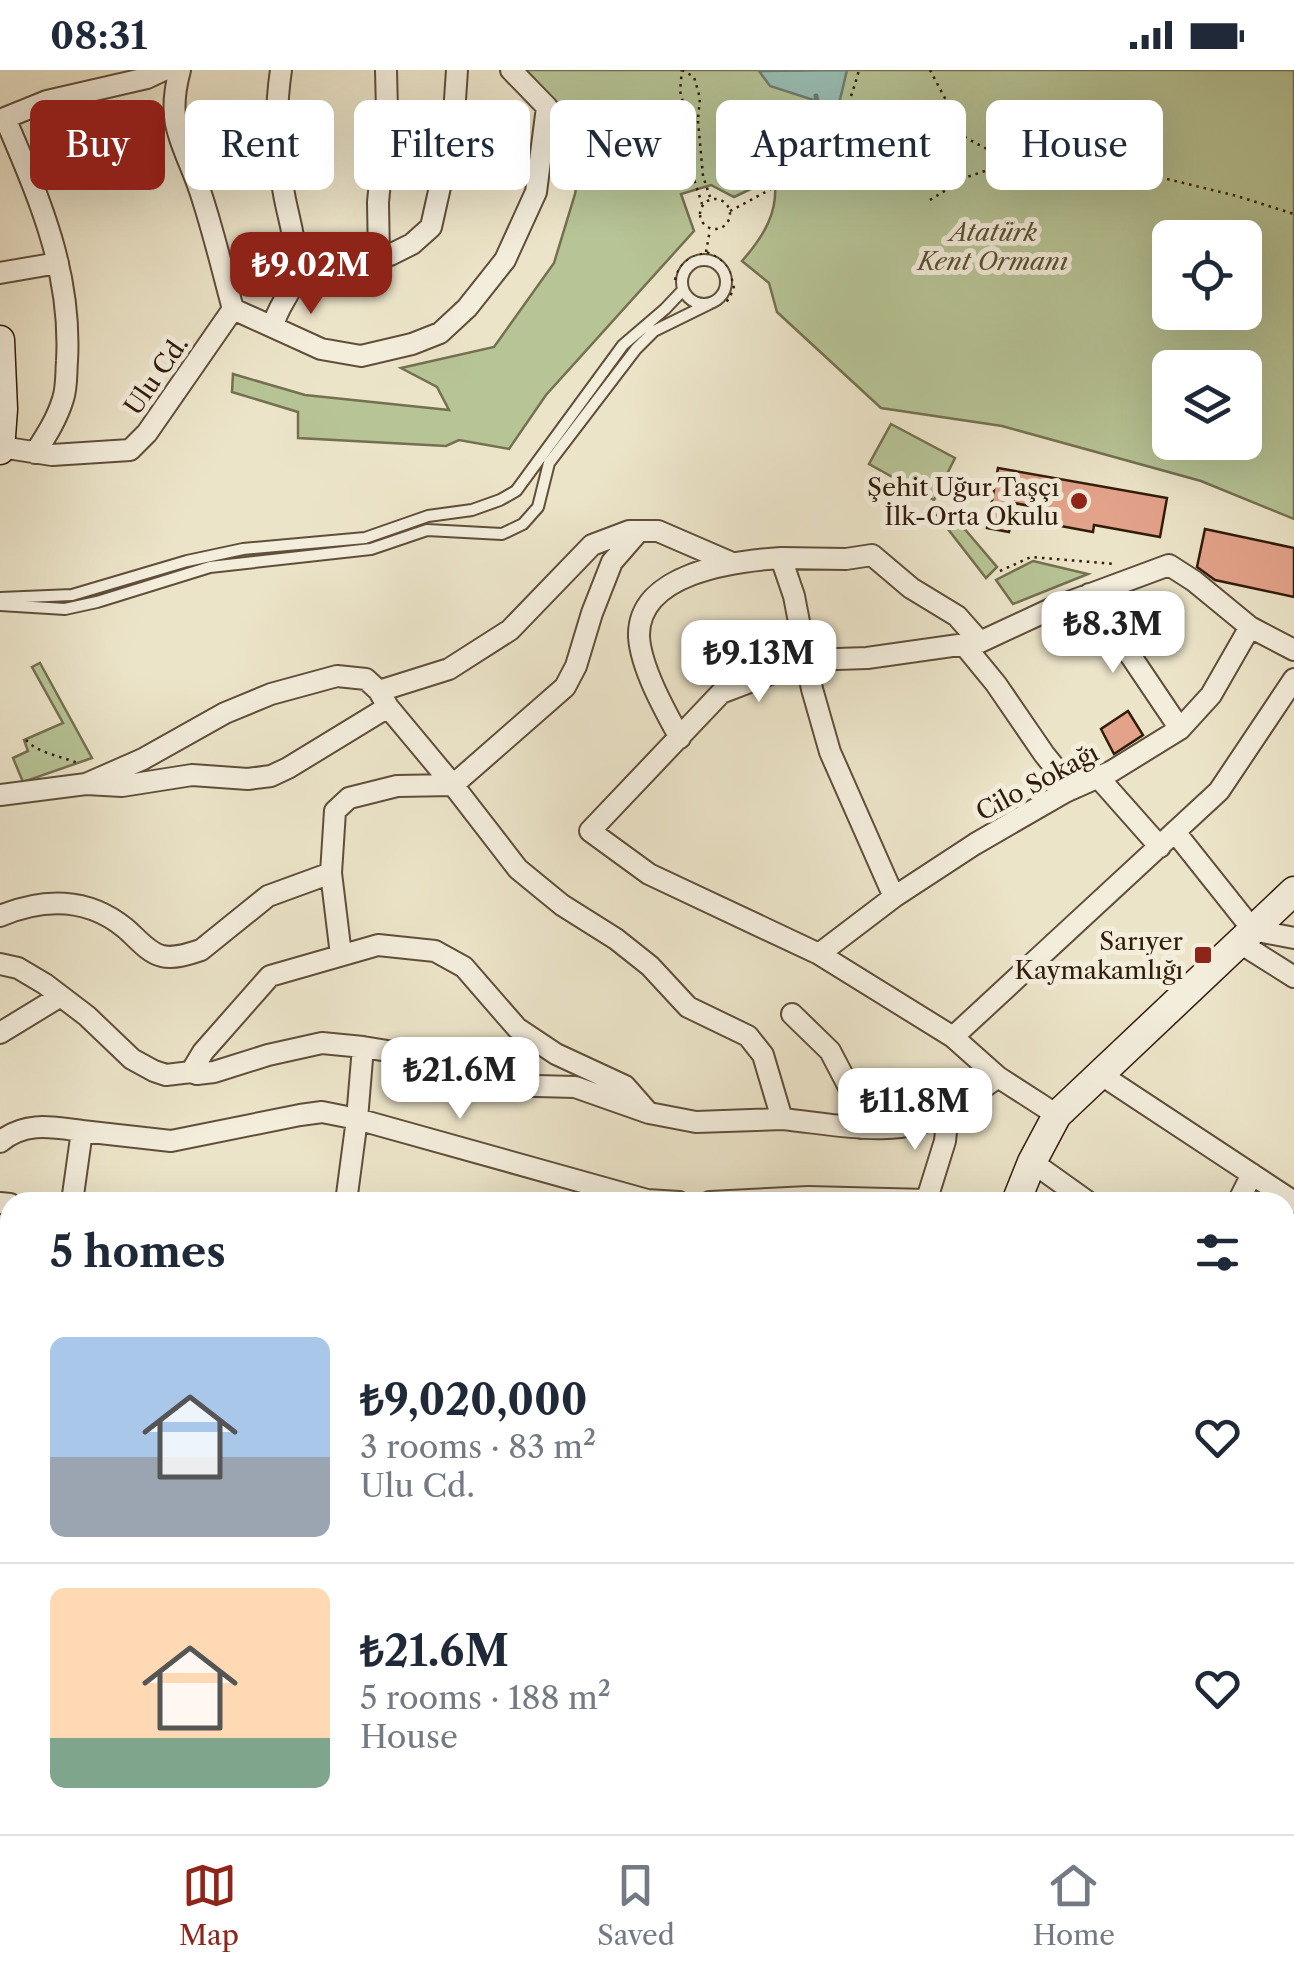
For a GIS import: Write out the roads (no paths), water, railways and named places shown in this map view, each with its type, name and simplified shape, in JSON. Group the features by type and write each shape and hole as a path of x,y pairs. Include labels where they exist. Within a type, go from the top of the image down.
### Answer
{"main road":[{"path":"0,340 0,449"},
{"path":"1020,1192 1056,1115 1293,893"}],"street":[{"path":"35,453 56,420 65,395 68,331 58,263 44,210 2,119 47,101 146,78 164,70"},
{"path":"180,70 175,88 176,130 202,194 233,309 322,349 361,356 412,344 440,332 466,308 505,260 536,192 546,107 512,70"},
{"path":"273,327 294,284 296,261 283,190 276,104 281,70"},
{"path":"379,259 378,202 387,111 386,70"},
{"path":"296,261 360,264 412,244 432,227 453,129 457,70"},
{"path":"0,273 58,263"},
{"name":"Ulu Cd.","path":"0,449 52,455 130,450 147,433 233,309"},
{"path":"0,795 86,784 122,786 192,775 248,779 271,776 384,699 449,668 510,630 592,544 629,531 658,531 732,563"},
{"path":"340,955 330,873 335,811 349,798 397,786 453,785 566,687 612,562 639,531"},
{"path":"680,738 657,696 639,640 641,617 664,588 732,563 872,555 911,588 957,616 996,684 1072,789"},
{"path":"781,558 794,596 819,718 830,752 894,897"},
{"path":"1056,1115 998,1077 953,1038 818,954 649,874 590,832 721,693 807,660 868,658 972,643 1169,565 1250,627 1294,650"},
{"path":"1089,594 1180,730"},
{"name":"Cilo Sokağı","path":"818,954 894,897 975,844 1180,730 1212,695 1250,627"},
{"path":"86,784 271,694 337,676 366,679 518,869 650,966 688,1007 748,1036 763,1055 782,1119"},
{"path":"953,1038 1219,791 1294,679"},
{"path":"1098,777 1168,840 1247,937 1294,977"},
{"path":"0,916 41,902 84,905 120,924 153,952 176,956 201,950 268,896 330,873"},
{"path":"1247,937 1294,938"},
{"path":"190,1072 270,976 378,946 435,951 464,967 517,1028 556,1054 624,1086 649,1113"},
{"path":"0,964 18,968 45,984 87,1016 132,1059 166,1074 214,1072 322,1043 363,1046 406,1054 502,1085 574,1087 649,1113 696,1122 782,1119 861,1128 897,1128 934,1119 998,1077"},
{"path":"0,1034 59,997"},
{"path":"792,1014 830,1051 852,1093 861,1128"},
{"path":"347,1192 363,1046"},
{"path":"1100,1074 1279,1192"},
{"path":"0,1142 31,1126 171,1141 322,1112 618,1192"},
{"path":"930,1192 945,1141 948,1112"},
{"path":"73,1192 82,1131"},
{"path":"1032,1162 1074,1192"},
{"path":"1243,1192 1252,1174"}],"lane":[{"path":"0,601 65,609 210,567 371,549 427,530 502,534 523,524 538,507 549,463 636,348 654,331 715,305 724,291 726,276 710,260 696,261 685,269 683,290 691,301 715,305"},
{"path":"0,601 72,595 186,561 243,549 365,538 428,516 472,510 500,500 516,490 623,345 683,290"}],"water":[{"path":"847,70 840,100 813,100 770,86 759,71"}],"waterway":[{"path":"816,96 816,100"}],"place":[{"name":"Şehit Uğur Taşçı İlk-Orta Okulu","path":"1079,501"},
{"name":"Sarıyer Kaymakamlığı","path":"1203,955"}],"park label":[{"name":"Atatürk Kent Ormanı","path":"993,246"}]}
